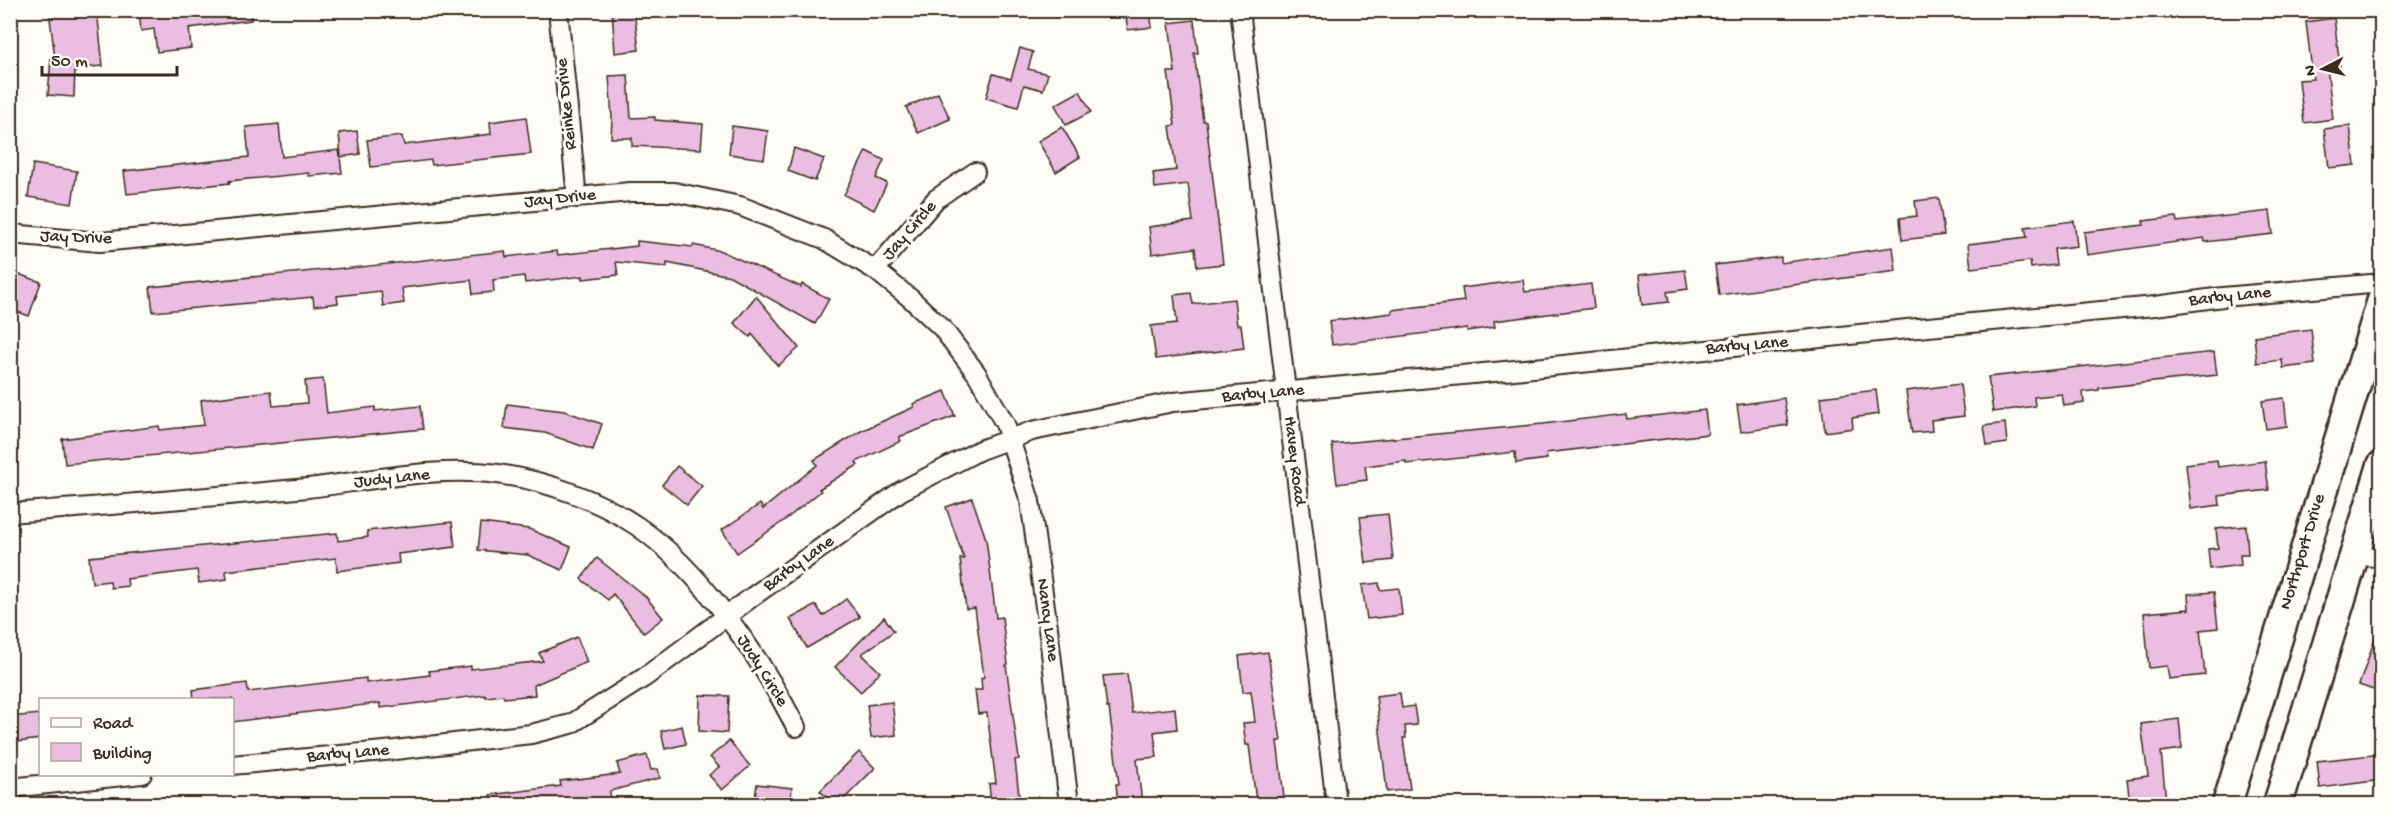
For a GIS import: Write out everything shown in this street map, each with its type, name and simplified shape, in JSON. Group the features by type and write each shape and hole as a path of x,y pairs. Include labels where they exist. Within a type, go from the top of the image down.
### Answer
{"main road":[{"name":"Northport Drive","path":"2227,804 2286,605 2382,300"},
{"path":"2278,804 2382,465"}],"street":[{"name":"Reinke Drive","path":"558,10 577,198"},
{"name":"Havey Road","path":"1240,10 1336,804"},
{"name":"Jay Circle","path":"875,270 936,199 975,172"},
{"name":"Jay Drive","path":"10,234 100,242 630,192 674,192 740,206 824,239 875,270 942,328 977,374 1005,424 1010,439"},
{"name":"Barby Lane","path":"234,765 395,750 531,734 571,724 645,677 901,491 951,464 1032,431 1148,405 2382,283"},
{"name":"Nancy Lane","path":"1010,439 1030,501 1069,804"},
{"name":"Judy Lane","path":"10,513 136,505 421,474 497,474 578,495 635,525 654,539 695,579 726,617"},
{"path":"2354,556 2382,557"},
{"name":"Judy Circle","path":"726,617 764,668 796,727"},
{"path":"10,788 123,776"}],"building":[{"path":"49,10 97,10 103,66 75,68 74,97 48,95 51,58 55,59"},
{"path":"139,10 251,10 251,20 189,28 191,48 157,52 154,29 141,31"},
{"path":"612,10 634,10 639,50 615,53"},
{"path":"1150,10 1152,27 1128,30 1125,12"},
{"path":"2334,18 2340,66 2327,67 2333,119 2304,123 2299,80 2313,79 2306,22"},
{"path":"1194,20 1198,53 1194,53 1203,121 1206,121 1223,264 1197,267 1195,248 1152,254 1149,227 1193,221 1188,184 1155,188 1153,173 1176,170 1170,126 1175,125 1168,72 1175,72 1169,23"},
{"path":"1020,48 1033,52 1028,69 1048,74 1043,90 1024,85 1018,107 986,98 993,74 1011,79"},
{"path":"628,75 631,118 655,117 655,120 703,124 701,149 632,146 632,138 611,138 609,76"},
{"path":"1080,91 1091,112 1066,125 1055,105"},
{"path":"938,93 950,119 918,133 906,107"},
{"path":"526,117 531,154 432,165 431,160 371,167 367,140 402,136 404,145 491,134 490,122"},
{"path":"279,124 282,157 339,150 342,173 309,176 309,173 127,194 124,171 249,157 246,127"},
{"path":"732,126 768,131 764,159 729,154"},
{"path":"2350,126 2355,165 2329,168 2324,129"},
{"path":"1062,127 1080,157 1056,172 1038,141"},
{"path":"357,131 360,154 341,157 339,133"},
{"path":"794,148 824,159 815,181 788,171"},
{"path":"866,151 884,160 876,178 887,183 874,210 844,195"},
{"path":"33,164 77,171 72,204 28,197"},
{"path":"1939,198 1944,235 1902,240 1900,218 1917,216 1915,201"},
{"path":"2270,211 2273,234 2205,242 2204,238 2087,255 2084,232 2144,225 2143,221 2176,217 2177,222"},
{"path":"2074,221 2077,246 2054,249 2056,265 2031,268 2030,261 1971,268 1968,244 2027,237 2025,227"},
{"path":"637,241 693,247 693,245 721,251 801,287 802,284 829,299 815,324 730,276 667,263 667,267 616,262 618,275 583,279 583,276 525,283 524,276 493,280 494,292 473,294 471,280 402,288 404,303 383,306 381,291 337,296 338,303 314,306 313,297 153,312 150,287 505,251 506,257 557,251 558,255 637,246"},
{"path":"1893,247 1896,271 1719,295 1715,265 1781,257 1781,263"},
{"path":"1685,270 1688,289 1667,292 1669,302 1642,305 1639,275"},
{"path":"15,273 41,282 29,316 10,309 10,287"},
{"path":"1523,280 1525,292 1591,284 1594,308 1494,321 1495,327 1467,331 1467,328 1332,345 1329,321 1464,301 1462,288"},
{"path":"1191,293 1193,304 1234,299 1237,325 1241,325 1244,348 1156,359 1151,326 1177,323 1174,295"},
{"path":"756,296 799,348 778,366 752,334 750,337 734,323"},
{"path":"2311,329 2315,364 2283,368 2282,360 2257,363 2254,336"},
{"path":"2214,352 2217,375 2099,388 2099,390 2083,392 2084,403 2064,406 2062,394 2034,397 2035,406 1993,412 1988,377"},
{"path":"323,379 327,413 375,407 375,411 420,406 423,429 65,464 62,439 159,426 160,430 204,425 201,400 271,391 273,406 307,403 305,381"},
{"path":"1960,384 1964,416 1931,420 1932,431 1912,433 1906,391"},
{"path":"1876,390 1879,414 1852,418 1853,428 1825,432 1821,397"},
{"path":"945,391 955,416 899,437 901,441 856,462 858,465 819,489 821,491 785,520 737,553 722,530 760,504 763,509 817,465 814,460 861,431 914,407 913,404"},
{"path":"1784,398 1788,425 1741,432 1737,405"},
{"path":"2284,398 2287,426 2266,429 2262,401"},
{"path":"507,404 564,411 602,424 593,450 545,433 504,428"},
{"path":"1705,410 1708,434 1546,453 1547,459 1516,463 1515,452 1406,464 1406,461 1365,466 1367,480 1337,484 1332,444 1626,414 1627,419"},
{"path":"2005,423 2007,443 1987,446 1984,426"},
{"path":"2217,460 2218,467 2265,461 2269,490 2219,496 2220,505 2191,509 2186,464"},
{"path":"677,466 702,486 687,505 662,485"},
{"path":"972,498 986,539 996,618 1002,617 1019,759 1015,760 1020,804 991,804 989,784 996,783 987,713 978,714 975,690 982,690 981,678 984,677 975,608 966,609 960,559 964,559 946,507"},
{"path":"1388,514 1393,560 1366,563 1360,517"},
{"path":"452,522 455,547 398,554 399,563 337,571 336,558 226,571 227,579 199,583 197,570 127,579 128,586 111,588 110,581 92,583 89,557 337,533 338,541 368,537 367,531"},
{"path":"481,523 529,529 571,547 562,570 528,555 478,550"},
{"path":"2246,526 2248,554 2240,554 2241,565 2210,569 2208,549 2218,548 2216,529"},
{"path":"597,558 646,597 663,618 644,633 613,594 608,600 581,579"},
{"path":"1379,583 1380,590 1399,588 1402,615 1367,619 1362,585"},
{"path":"2214,592 2218,628 2200,630 2205,675 2169,679 2167,666 2149,668 2144,613 2189,609 2188,594"},
{"path":"846,599 860,617 807,648 790,619 816,605 823,616"},
{"path":"884,617 894,631 862,654 880,672 861,692 835,667"},
{"path":"2379,627 2382,628 2382,693 2359,685"},
{"path":"577,637 587,662 534,685 535,695 504,698 503,695 486,697 485,695 380,708 380,703 234,722 234,698 194,698 193,690 247,683 248,692 366,678 366,683 430,675 429,671 543,661 539,653"},
{"path":"1268,652 1281,741 1277,741 1284,797 1256,801 1249,745 1246,745 1243,723 1255,722 1251,691 1243,692 1239,656"},
{"path":"1127,674 1132,713 1175,708 1177,729 1154,732 1157,757 1137,759 1142,804 1118,804 1116,784 1119,784 1103,676"},
{"path":"1400,693 1402,708 1414,706 1417,725 1405,726 1406,738 1403,738 1410,789 1387,792 1376,696"},
{"path":"700,695 729,696 727,733 699,731"},
{"path":"892,702 896,735 871,738 867,705"},
{"path":"39,714 39,739 10,743 10,717"},
{"path":"2179,719 2182,749 2161,752 2166,801 2130,804 2127,779 2148,776 2141,724"},
{"path":"682,726 686,744 665,749 661,731"},
{"path":"729,741 750,766 722,790 709,775 719,767 710,757"},
{"path":"859,752 875,768 839,804 834,804 820,791"},
{"path":"2382,754 2382,780 2320,788 2317,761"},
{"path":"647,755 651,770 658,769 660,778 610,791 611,804 490,804 490,795 561,786 560,781 620,774 617,763"},
{"path":"757,784 792,788 790,804 754,804"}]}
